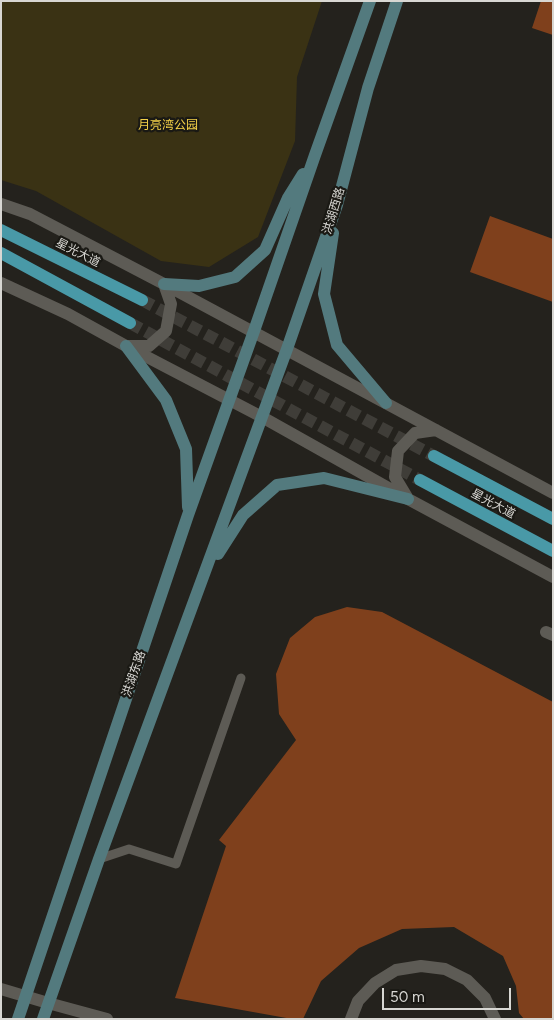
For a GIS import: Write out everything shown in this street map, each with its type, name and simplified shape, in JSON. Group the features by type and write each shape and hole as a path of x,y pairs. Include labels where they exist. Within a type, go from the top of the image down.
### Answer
{"main road":[{"path":"254,332 370,1"},
{"name":"洪湖西路","path":"262,417 337,205 368,88 397,1"},
{"path":"164,284 199,286 235,277 265,250 288,198 315,156"},
{"path":"337,205 324,294 338,345 386,403"},
{"name":"星光大道","path":"1,230 142,300"},
{"path":"1,253 130,323"},
{"name":"洪湖东路","path":"18,1019 188,515 254,332"},
{"path":"126,346 166,400 186,449 188,515"},
{"path":"43,1019 99,859 262,417"},
{"name":"星光大道","path":"434,456 553,519"},
{"path":"206,573 243,514 277,485 324,478 408,499"},
{"name":"星光大道","path":"420,480 553,551"}],"street":[{"path":"1,204 30,214 164,284 553,493"},
{"path":"1,283 68,314 262,417 408,499 553,576"},
{"path":"126,346 149,346 166,331 171,304 164,284"},
{"path":"408,499 395,476 398,452 416,433 436,430"},
{"path":"351,1019 358,1001 375,983 396,970 421,966 445,969 467,980 485,998 495,1019"},
{"path":"1,989 107,1019"}],"lane":[{"path":"99,859 129,849 176,864 241,678"}],"green space":[{"name":"月亮湾公园","path":"1,1 322,1 297,77 295,141 258,237 209,267 161,261 36,191 1,180"}],"building":[{"path":"541,1 553,1 553,35 532,28"},
{"path":"490,216 553,239 553,302 470,272"},
{"path":"347,607 382,612 553,702 553,1019 524,1019 519,1013 516,986 503,956 454,927 402,929 359,948 321,981 303,1019 292,1019 175,998 226,846 219,840 296,740 279,714 276,674 290,638 315,617"}],"tunnel":[{"path":"142,300 434,456"},
{"path":"130,323 420,480"}]}
